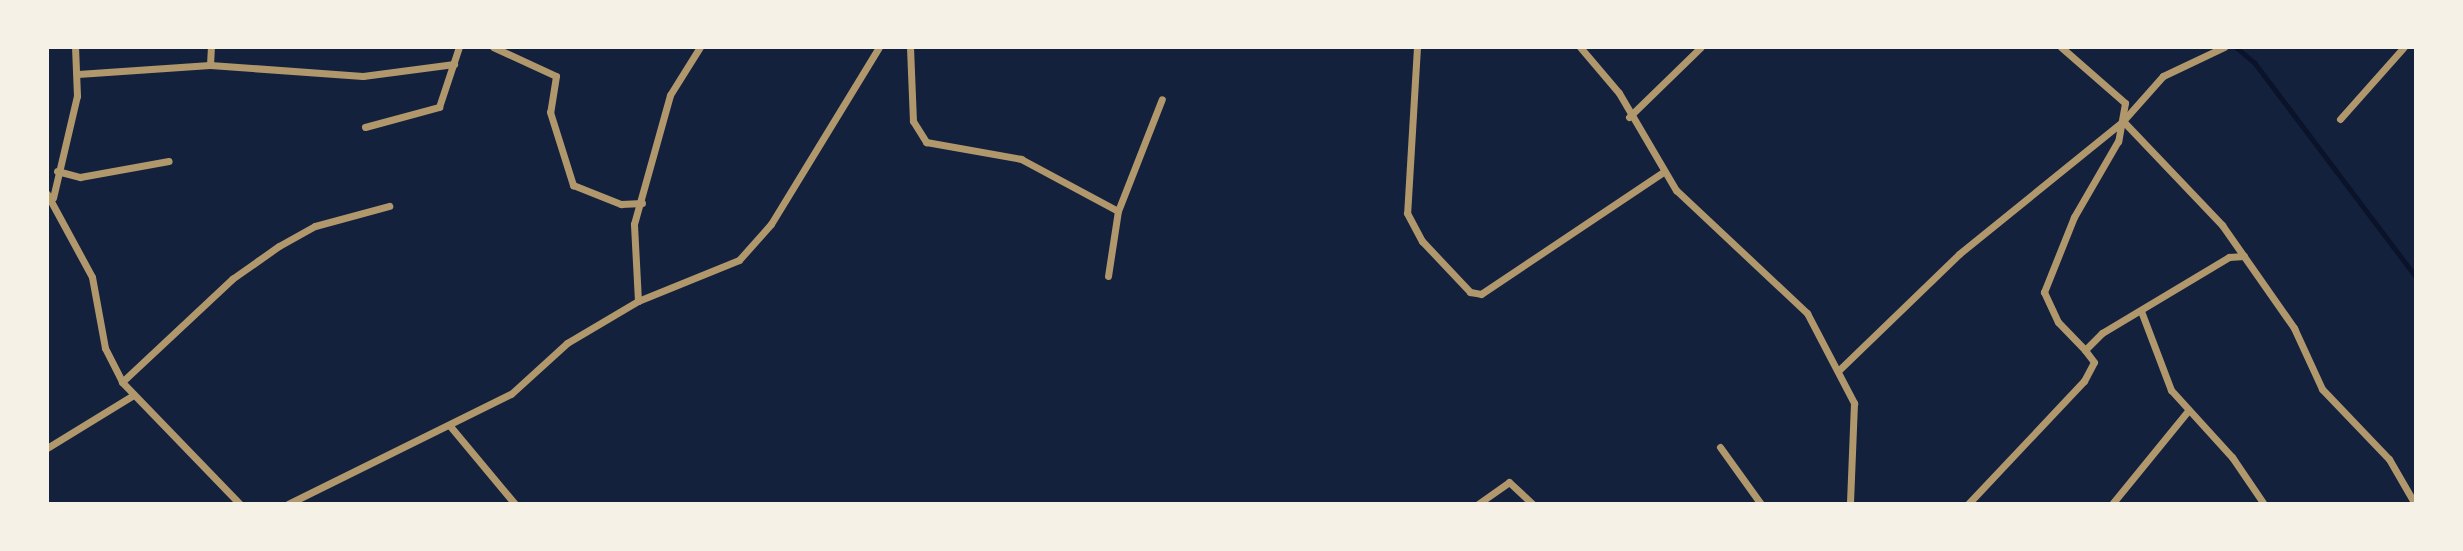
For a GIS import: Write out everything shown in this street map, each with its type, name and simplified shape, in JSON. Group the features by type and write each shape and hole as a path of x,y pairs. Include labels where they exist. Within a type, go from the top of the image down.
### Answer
{"street":[{"path":"75,47 78,74 50,196 92,277 105,348 122,382 132,396 240,504"},
{"path":"210,65 211,47"},
{"path":"365,127 439,107 459,47"},
{"path":"493,47 556,76 550,112 573,186 621,204 642,203"},
{"path":"638,301 633,239 670,95 700,47"},
{"path":"288,504 511,394 567,343 638,301 705,277 752,248 879,47"},
{"path":"910,47 913,121 926,142 1021,159 1118,211"},
{"path":"1417,47 1407,213 1422,241 1470,292 1481,293 1662,173"},
{"path":"1580,47 1629,117 1662,173 1792,295 1839,370 1858,425 1850,504"},
{"path":"1629,117 1701,47"},
{"path":"1968,504 2084,381 2094,362 2058,322 2044,292 2123,121 2125,103 2062,47"},
{"path":"2340,119 2404,47"},
{"path":"1839,370 1959,254 2123,121 2163,76 2223,48"},
{"path":"78,74 210,65 363,76 454,64"},
{"path":"1108,276 1118,211 1162,99"},
{"path":"2123,121 2244,256 2294,328 2322,388 2389,459 2415,504"},
{"path":"57,172 80,177 169,161"},
{"path":"122,382 232,279 279,246 315,226 389,206"},
{"path":"2085,350 2141,311 2229,257 2244,256"},
{"path":"2141,311 2171,390 2187,412 2232,457 2264,504"},
{"path":"47,449 132,396"},
{"path":"2112,504 2187,412"},
{"path":"450,426 515,504"},
{"path":"1720,447 1760,504"},
{"path":"1478,504 1509,482 1534,504"}],"waterway":[{"path":"2236,47 2255,63 2416,277"}]}
